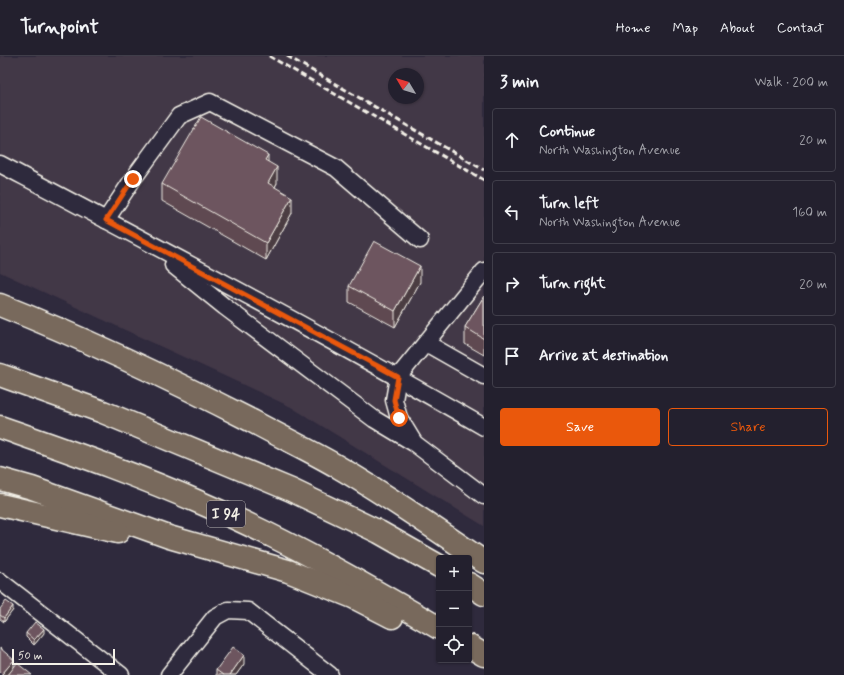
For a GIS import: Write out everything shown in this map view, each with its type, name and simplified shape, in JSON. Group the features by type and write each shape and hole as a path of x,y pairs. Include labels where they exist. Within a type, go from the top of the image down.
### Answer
{"highway":[{"path":"0,305 90,343 162,376 306,449 351,474 397,503 484,562"},
{"path":"0,375 103,412 291,490 379,532 436,564"},
{"name":"I 94","path":"0,427 120,470 224,513 272,536 352,578 437,627"},
{"path":"0,478 169,537 288,571 323,584 391,616 436,641"},
{"path":"0,504 140,537 169,537"},
{"path":"472,586 484,594"},
{"path":"472,648 484,655"},
{"path":"472,661 484,668"}],"street":[{"path":"106,220 133,179 179,116 210,102 336,168 420,240"},
{"path":"0,164 398,377 484,427"},
{"path":"144,241 225,307 374,419 414,443 484,496"},
{"path":"414,443 399,418 394,400 398,377 484,271"},
{"path":"426,343 484,376"},
{"path":"0,581 122,675"},
{"path":"169,675 215,618 228,610 248,611 330,675"}],"shaded area":[{"path":"0,56 484,56 484,526 291,407 0,272"}],"building":[{"path":"201,117 268,155 265,160 277,167 268,183 292,197 266,243 162,184"},
{"path":"374,241 420,266 395,311 349,286"},
{"path":"484,296 484,339 465,327"},
{"path":"6,601 13,606 4,618 0,615 0,609"},
{"path":"35,622 44,629 34,640 26,633"},
{"path":"233,647 244,655 230,675 223,675 216,670"},
{"path":"0,648 14,660 2,674 0,672"},
{"path":"17,663 32,675 8,675"}],"railway":[{"path":"269,56 484,180"},
{"path":"287,56 484,170"}],"route":[{"path":"133,179 106,220 398,377 394,400 399,418"}]}
